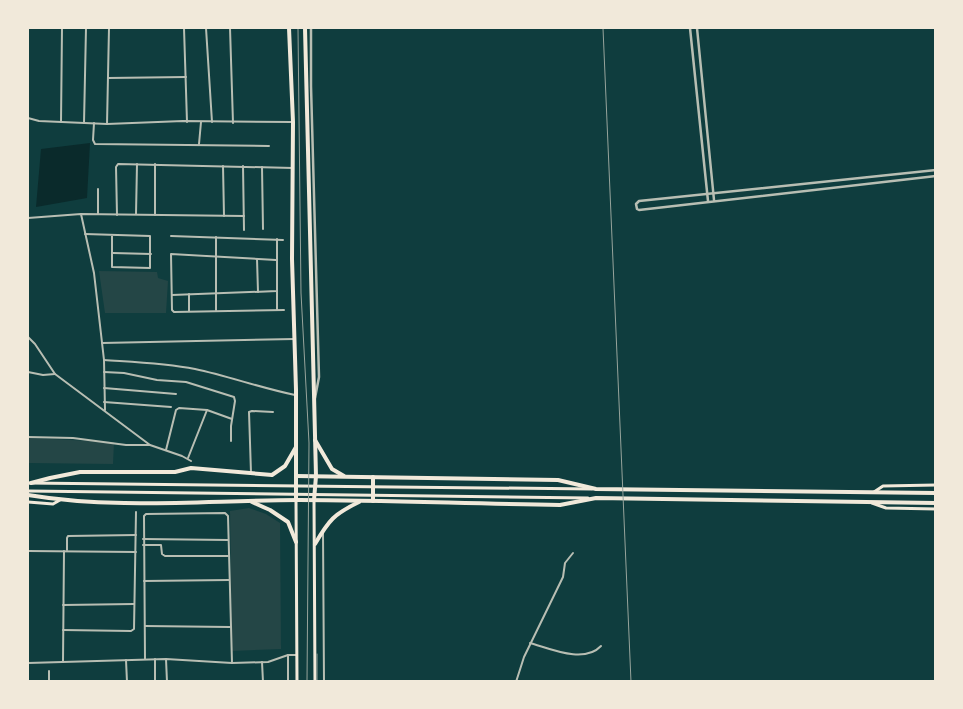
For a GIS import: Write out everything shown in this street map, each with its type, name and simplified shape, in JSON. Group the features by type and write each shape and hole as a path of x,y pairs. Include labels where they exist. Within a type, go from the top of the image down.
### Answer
{"highway":[{"path":"289,28 293,122 296,500"},
{"path":"305,28 315,401 316,476 314,500"},
{"path":"315,440 332,469 345,476"},
{"path":"29,483 80,472 174,472 191,468 272,475 285,466 297,446"},
{"path":"296,476 558,480 596,489 633,490 936,493"},
{"path":"373,476 373,501"},
{"path":"28,495 108,504 314,500 560,505 596,498 936,503"},
{"path":"250,501 270,510 288,522 296,542"},
{"path":"315,544 324,528 338,512 361,501"}],"main road":[{"path":"29,483 596,489"},
{"path":"874,492 883,486 936,485"},
{"path":"28,491 596,498"},
{"path":"28,502 53,504 60,500"},
{"path":"296,500 297,682"},
{"path":"314,500 315,682"},
{"path":"869,502 886,508 936,509"}],"street":[{"path":"60,122 62,28"},
{"path":"84,123 86,28"},
{"path":"107,124 110,28"},
{"path":"184,28 187,122"},
{"path":"206,28 212,122"},
{"path":"230,28 233,123"},
{"path":"311,28 319,377 315,401"},
{"path":"690,28 708,201"},
{"path":"696,28 714,201"},
{"path":"108,78 186,78"},
{"path":"28,118 39,121 94,124 293,122"},
{"path":"199,144 201,122"},
{"path":"94,124 92,140 95,144 269,146"},
{"path":"118,215 116,166 121,164 293,168"},
{"path":"136,215 137,164"},
{"path":"155,164 155,215"},
{"path":"224,166 224,216"},
{"path":"243,166 244,230"},
{"path":"262,167 263,229"},
{"path":"936,170 639,201 636,204 639,210 936,176"},
{"path":"98,189 98,214"},
{"path":"28,218 81,214 244,216"},
{"path":"81,214 94,273 104,360 104,410"},
{"path":"85,234 150,236 150,268 112,268 112,235"},
{"path":"171,236 283,240"},
{"path":"216,238 216,311"},
{"path":"277,240 277,310"},
{"path":"112,254 150,254"},
{"path":"276,260 171,254 172,311 284,310"},
{"path":"257,259 258,292"},
{"path":"172,295 277,291"},
{"path":"189,294 189,311"},
{"path":"28,337 55,374 140,439 150,445 191,460"},
{"path":"102,343 294,339"},
{"path":"104,360 151,363 194,369 260,388 296,395"},
{"path":"28,372 43,375 55,374"},
{"path":"104,372 124,373 157,380 186,382 234,398 231,441"},
{"path":"104,388 176,394"},
{"path":"104,402 171,407"},
{"path":"166,450 176,410 179,408 207,410 232,420"},
{"path":"188,458 207,410"},
{"path":"252,473 249,412 273,412"},
{"path":"28,437 73,438 126,445 150,445"},
{"path":"63,630 130,631 134,629 136,512"},
{"path":"145,659 143,517 146,514 226,513 228,516 232,663"},
{"path":"324,528 324,682"},
{"path":"63,662 65,551 68,536 136,535"},
{"path":"143,540 228,540"},
{"path":"143,545 162,546 162,554 165,556 228,556"},
{"path":"28,551 136,552"},
{"path":"516,682 530,643 564,577 566,563 573,553"},
{"path":"144,581 229,580"},
{"path":"63,605 134,604"},
{"path":"145,626 230,626"},
{"path":"530,643 572,654 591,653 601,646"},
{"path":"288,655 288,682"},
{"path":"28,663 166,658 232,663 262,662 288,655 296,655"},
{"path":"166,658 167,682"},
{"path":"155,659 155,682"},
{"path":"126,660 127,682"},
{"path":"262,662 263,682"},
{"path":"49,671 49,682"}],"shaded area":[{"path":"90,143 87,198 36,207 41,149"},
{"path":"99,271 157,272 158,278 168,281 166,313 105,313"},
{"path":"28,438 114,442 113,464 28,463"},
{"path":"249,508 266,514 280,523 281,649 232,651 230,511"}],"railway":[{"path":"298,28 301,293 309,443 307,682"},
{"path":"603,28 631,682"},
{"path":"317,654 317,682"}]}
